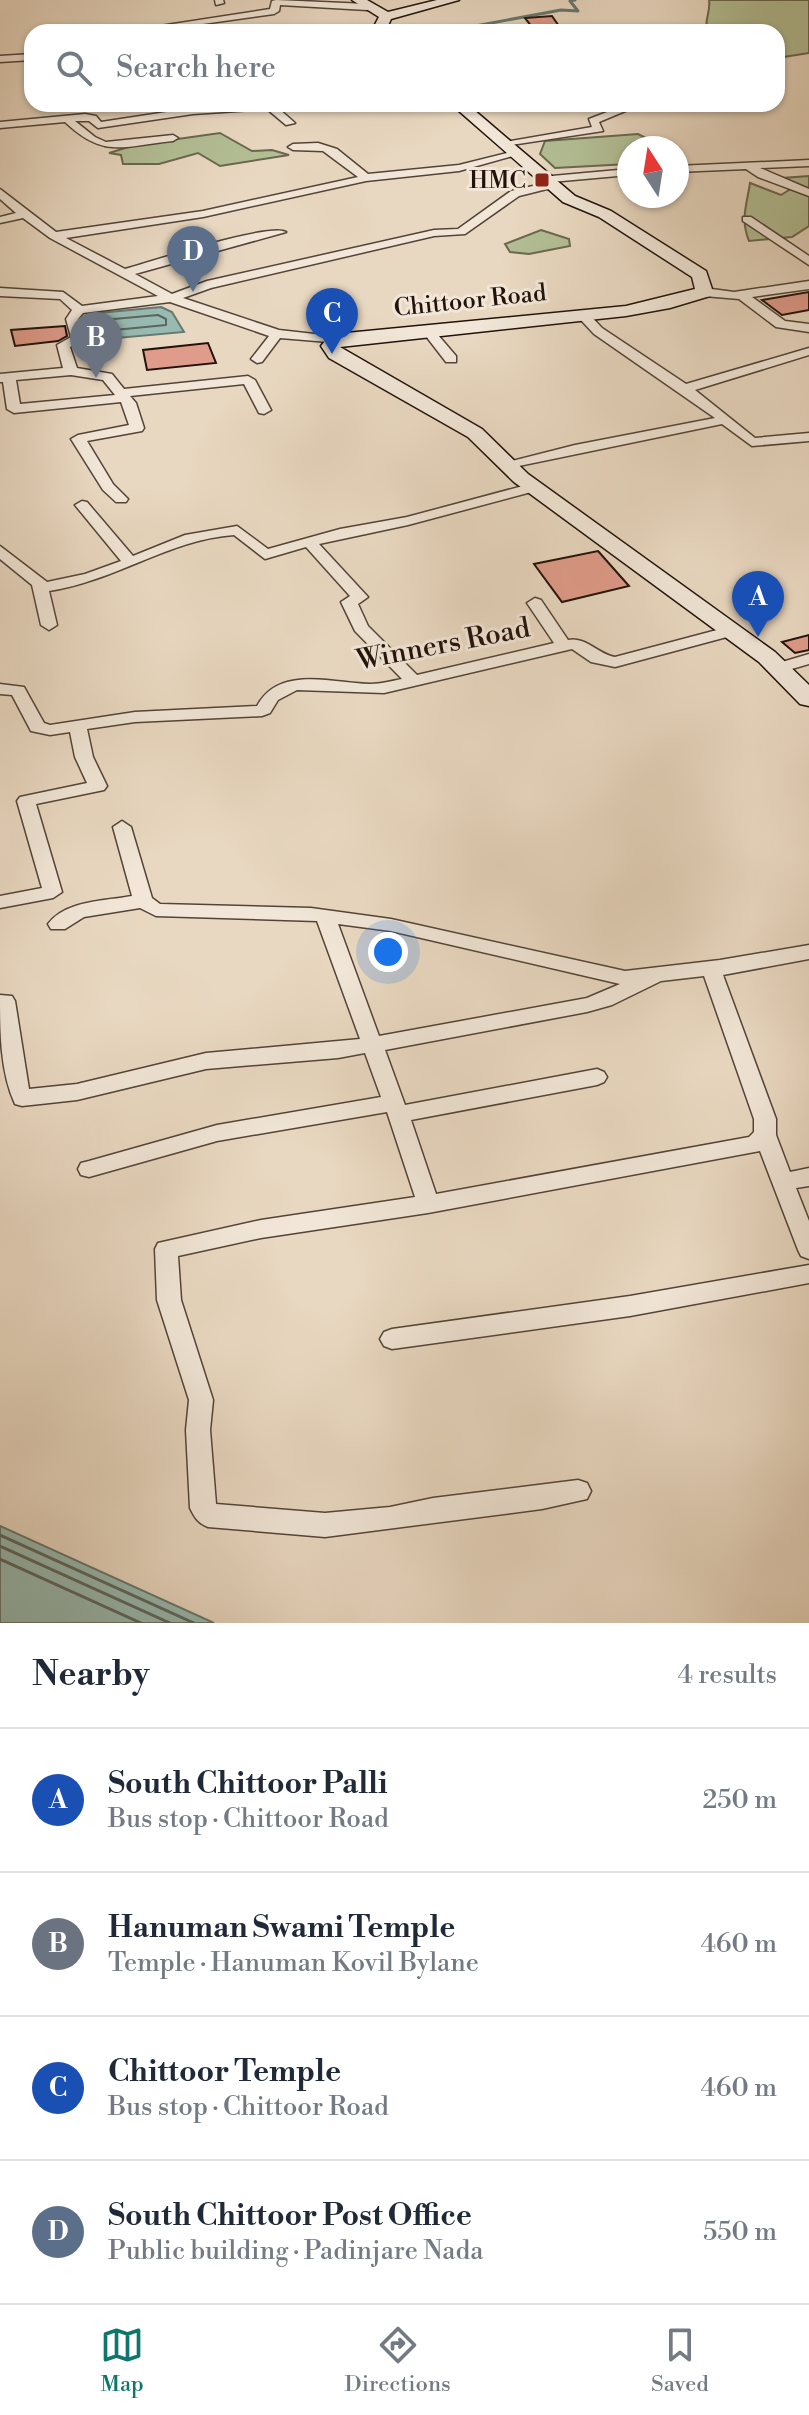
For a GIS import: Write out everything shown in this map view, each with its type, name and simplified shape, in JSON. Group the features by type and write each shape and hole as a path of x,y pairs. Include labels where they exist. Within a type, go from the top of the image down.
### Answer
{"main road":[{"path":"362,3 386,16 453,0"},
{"path":"382,24 386,16"},
{"path":"467,112 569,199 605,214 700,275 704,292"},
{"name":"Chittoor Road","path":"336,340 583,315 670,303 704,292"},
{"path":"336,340 330,346 336,354 475,433 534,487 732,631 778,668 809,699"}],"street":[{"path":"182,24 274,11 275,3 280,2 362,3"},
{"path":"0,59 24,58"},
{"path":"0,125 50,117 69,121 85,117 92,118 98,125 186,112"},
{"path":"277,112 290,123"},
{"path":"54,236 203,214 366,178 459,168 510,148 599,129 593,121 616,112"},
{"path":"69,121 91,139 105,145 173,138"},
{"path":"293,147 319,144 328,147 366,178"},
{"path":"689,168 809,163"},
{"path":"747,165 809,193"},
{"path":"71,371 63,345 78,339 72,319 79,310 171,298 207,285 434,233 461,232 515,193 548,182 617,173"},
{"path":"756,188 776,180"},
{"path":"1,195 54,236 171,298 277,334 336,340"},
{"path":"0,220 25,214"},
{"path":"747,219 780,240 786,249 809,261"},
{"path":"125,273 257,235 280,232"},
{"path":"704,292 742,295 809,285"},
{"path":"0,292 63,296 79,310"},
{"path":"742,295 783,327 795,330 809,328"},
{"path":"583,315 598,331 709,406 752,442 809,437"},
{"path":"428,331 451,359"},
{"path":"257,359 277,334"},
{"path":"682,390 807,351"},
{"path":"121,499 111,493 92,456 78,439 137,428 123,396 107,377 71,371 4,378 14,409 123,396 248,380 264,410"},
{"path":"509,466 561,452 723,420"},
{"path":"39,586 80,581 173,542 230,530 237,530 265,554 308,541 425,517 534,487"},
{"path":"82,505 130,562"},
{"path":"308,541 360,597 349,602 361,628 412,680"},
{"path":"0,551 39,586 47,607 49,625"},
{"path":"535,603 564,646"},
{"name":"Winners Road","path":"0,689 18,691 37,727 50,730 135,717 262,711 271,696 293,686 321,682 363,691 480,668 575,643 597,659 615,662 732,631"},
{"path":"778,668 809,659"},
{"path":"53,892 26,801 98,786 89,772 80,746 78,725"},
{"path":"122,827 143,901 156,910 325,916 391,925 625,978 720,967 809,952"},
{"path":"0,902 53,892 102,906"},
{"path":"58,924 79,911 143,901"},
{"path":"325,916 428,1204"},
{"path":"720,967 713,974 715,987 765,1119 765,1135 809,1250"},
{"path":"5,1001 17,1091 22,1098 77,1092 206,1061 338,1051 372,1042 609,1001 629,986 654,976"},
{"path":"89,1169 217,1133 597,1077"},
{"path":"578,1491 433,1510 390,1519 325,1525 208,1515 203,1508 198,1430 201,1400 169,1300 166,1249 261,1229 428,1204 755,1144 765,1135"},
{"path":"784,1182 809,1177"},
{"path":"392,1339 630,1306 809,1274"}],"green space":[{"path":"709,0 809,0 809,53 785,57 785,24 706,24"},
{"path":"220,133 252,151 272,150 289,155 220,166 198,153 159,164 123,164 121,155 109,153 135,145"},
{"path":"638,134 642,136 617,136 617,165 555,168 540,154 545,141"},
{"path":"809,176 809,226 792,237 749,241 745,219 750,183 781,195 789,190 783,178"},
{"path":"541,230 569,239 570,246 529,254 510,252 505,244"}],"water":[{"path":"161,307 172,312 184,332 95,340 89,314"},
{"path":"0,1526 214,1623 0,1623"}],"building":[{"path":"552,16 558,24 530,24 525,18"},
{"path":"809,292 809,310 782,315 762,300"},
{"path":"65,326 67,336 58,341 15,346 11,330"},
{"path":"208,343 216,363 147,370 143,350"},
{"path":"598,551 629,586 562,602 534,564"},
{"path":"809,635 809,650 795,653 782,642"}],"waterway":[{"path":"486,24 561,10 578,11 570,1 575,0"}],"place":[{"name":"HMC","path":"542,180"},
{"name":"South Chittoor Post Office","path":"193,292"},
{"name":"Chittoor Temple","path":"332,354"},
{"name":"Hanuman Swami Temple","path":"96,378"},
{"name":"South Chittoor Palli","path":"758,637"}]}
